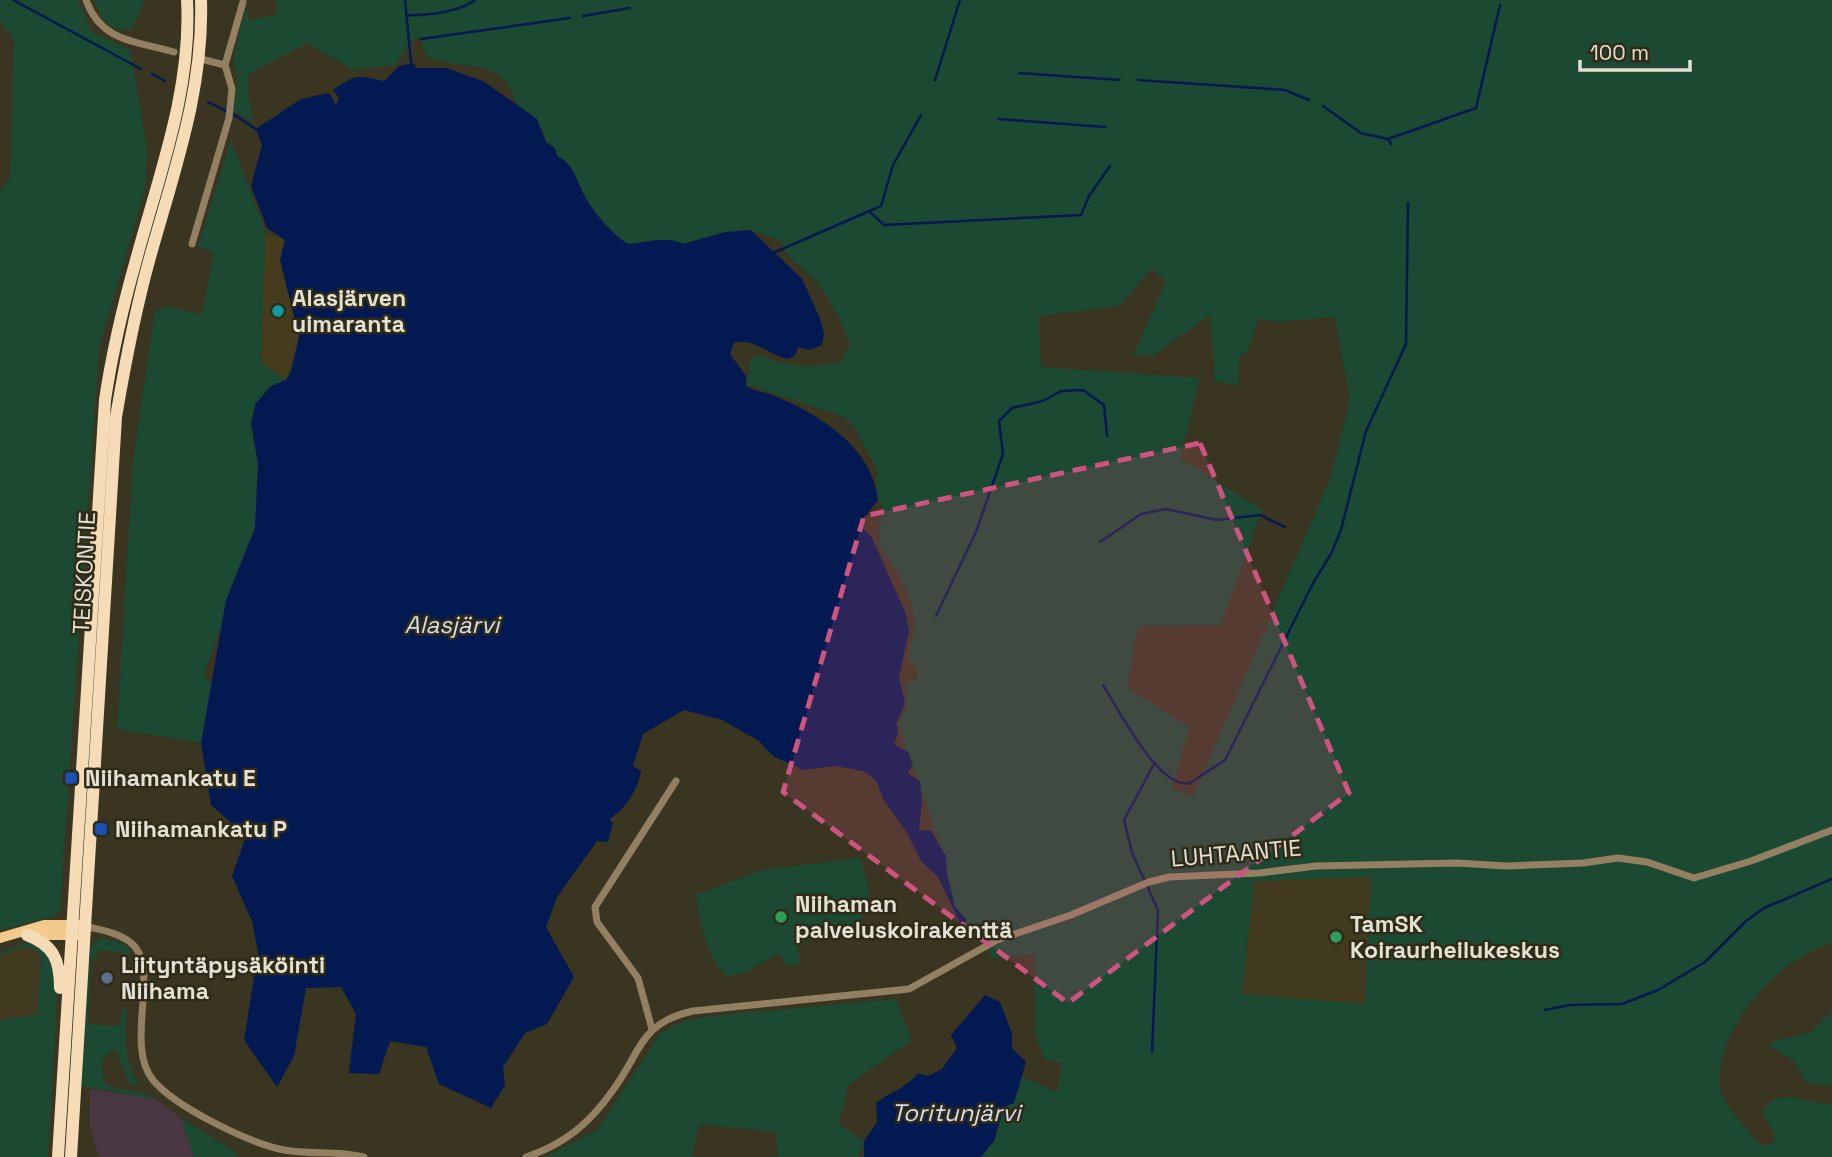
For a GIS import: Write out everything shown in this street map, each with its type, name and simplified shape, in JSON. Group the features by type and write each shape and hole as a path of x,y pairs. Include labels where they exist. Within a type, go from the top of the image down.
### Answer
{"highway":[{"name":"TEISKONTIE","path":"71,1157 99,455 105,400 119,326 177,109 185,61 187,0"},
{"name":"TEISKONTIE","path":"58,1157 65,1017 78,930 116,417 127,349 188,125 200,47 201,0"},
{"path":"27,935 49,946 56,956 65,1017"}],"main road":[{"path":"2,937 44,925 78,930"},
{"path":"2,937 78,930"}],"street":[{"path":"86,0 95,20 103,29 115,36 174,52"},
{"path":"192,244 229,118 232,89 225,65 243,2"},
{"path":"205,60 225,65"},
{"path":"526,1157 570,1138 593,1116 652,1029 638,978 597,922 595,907 676,781"},
{"name":"LUHTAANTIE","path":"652,1029 659,1023 694,1011 909,989 997,940 1071,915 1146,883 1168,877 1259,873 1316,866 1456,863 1507,866 1618,859 1647,862 1693,878 1751,861 1832,830"},
{"path":"78,930 108,932 128,940 139,953 144,972 141,1047 146,1069 161,1088 251,1141 286,1151 364,1157"}],"highlighted area":[{"path":"1200,443 1349,793 1068,1003 783,792 864,516"}],"shaded area":[{"path":"1371,876 1365,1005 1242,994 1254,881"},
{"path":"19,948 34,948 41,956 37,1015 0,1020 0,956"},
{"path":"90,1089 156,1099 181,1118 194,1157 99,1157 90,1128"}],"green space":[{"path":"0,0 78,0 92,32 130,50 147,149 145,190 99,347 60,908 55,916 0,930 0,190 10,178 14,40 0,21"},
{"path":"94,0 145,0 131,30 123,30 107,23"},
{"path":"276,0 1832,0 1832,943 1792,963 1755,996 1729,1038 1721,1061 1719,1083 1724,1100 1731,1110 1755,1140 1765,1146 1774,1143 1775,1134 1763,1115 1767,1105 1774,1100 1792,1098 1832,1104 1832,1157 981,1157 994,1141 1004,1107 1014,1103 1020,1075 1057,1092 1062,1063 1044,1059 1035,1033 1034,954 992,959 983,939 963,933 942,871 947,864 898,724 907,707 906,685 916,679 917,667 907,659 914,627 913,612 904,585 879,545 882,508 877,490 876,468 854,426 843,417 747,384 750,360 760,355 799,366 841,362 850,344 827,296 816,281 787,253 781,241 751,230 725,232 683,244 654,240 628,244 595,212 572,169 546,142 543,130 528,112 518,107 502,78 481,67 426,56 421,39 414,39 395,65 353,70 307,43 249,74 248,92 253,122 234,111 237,85 234,55 246,7 249,20 277,14","holes":["1151,269 1166,281 1133,356 1154,355 1210,315 1215,381 1238,386 1239,357 1247,352 1259,318 1277,322 1335,317 1350,400 1330,479 1193,797 1172,788 1189,727 1127,688 1138,626 1221,625 1262,510 1180,458 1200,378 1041,367 1039,316 1119,306","1371,877 1365,1004 1242,994 1254,881"]},
{"path":"231,140 266,234 261,362 286,380 271,386 256,403 251,423 258,464 255,528 226,600 221,628 204,674 212,684 201,743 117,729 133,462 155,310 170,307 202,315 214,253 198,246"},
{"name":"Niihaman palveluskoirakenttä","path":"858,858 862,861 869,896 860,912 863,921 861,928 815,937 798,946 800,964 795,966 785,964 782,956 777,954 748,971 727,977 709,949 696,895 762,870"},
{"path":"101,938 124,944 130,952 124,962 124,952 97,950 97,958 91,958 88,1024 120,1026 122,1009 127,1008 128,1058 140,1086 129,1083 116,1050 104,1058 104,1082 156,1099 81,1086 89,948"},
{"path":"31,941 44,945 58,979 48,1157 0,1157 0,1020 37,1015 41,956 34,948 19,948 0,956 0,952"},
{"path":"896,999 911,1041 848,1085 839,1125 864,1141 858,1157 778,1157 776,1132 699,1124 692,1157 546,1157 598,1129 661,1032 687,1020"},
{"path":"1832,1011 1832,1085 1806,1083 1795,1062 1769,1046 1772,1042 1811,1032"},
{"path":"181,1118 236,1152 237,1157 194,1157"}],"sand":[{"name":"Alasjärven uimaranta","path":"265,233 285,240 280,260 299,337 286,380 261,362"}],"water":[{"name":"Alasjärvi","path":"414,63 416,68 446,68 483,81 537,119 546,142 555,148 557,156 572,169 595,212 628,244 663,240 683,244 725,232 751,230 802,279 819,316 824,333 822,345 809,350 798,347 795,356 787,359 754,344 741,342 734,343 730,354 746,376 746,386 793,404 827,424 855,449 874,481 878,500 859,524 872,538 906,614 909,631 899,677 905,704 896,724 898,733 894,744 908,752 913,766 907,773 920,781 922,801 919,830 931,831 946,856 955,907 967,920 961,925 938,877 921,861 906,831 883,799 876,780 863,771 835,766 803,770 773,756 759,741 722,720 684,710 643,734 633,766 641,771 640,778 625,805 609,819 613,823 608,842 597,841 557,897 546,927 574,977 547,1024 525,1033 503,1067 505,1085 491,1108 439,1084 426,1047 390,1041 379,1074 349,1073 356,1014 341,987 306,988 294,1056 277,1087 244,1040 258,952 252,921 232,876 246,836 211,805 201,743 226,600 255,528 258,464 251,423 256,403 271,386 286,380 291,372 299,337 280,260 285,240 267,228 251,186 262,145 256,129 301,99 329,93 336,105 339,98 333,90 347,81 362,77 384,81 399,66"},
{"name":"Toritunjärvi","path":"985,995 1000,1002 1012,1034 1012,1048 1026,1062 1014,1103 1004,1107 994,1141 981,1157 864,1157 864,1141 877,1122 876,1103 918,1073 928,1076 942,1069 957,1048 951,1035"}],"waterway":[{"path":"13,0 141,69"},
{"path":"405,0 411,63"},
{"path":"406,15 423,15 461,8 475,0"},
{"path":"935,80 960,0"},
{"path":"1388,139 1476,108 1500,5"},
{"path":"583,16 630,8"},
{"path":"421,39 570,18"},
{"path":"1019,73 1120,80"},
{"path":"152,74 165,81"},
{"path":"1138,80 1285,90 1309,100"},
{"path":"208,102 226,111"},
{"path":"1323,106 1361,133 1388,139 1391,144"},
{"path":"233,114 256,129"},
{"path":"773,253 881,206 893,165 921,115"},
{"path":"999,119 1105,127"},
{"path":"870,212 884,225 1081,215 1089,196 1110,166"},
{"path":"1103,685 1129,729 1153,762 1178,782 1190,783 1225,760 1313,583 1331,554 1341,530 1366,431 1406,344 1408,203"},
{"path":"936,616 976,532 1003,454 999,421 1012,408 1043,401 1061,391 1083,390 1104,405 1107,436"},
{"path":"1100,542 1141,514 1166,509 1217,520 1260,515 1285,527"},
{"path":"1152,1052 1158,910 1132,853 1124,820 1154,764"},
{"path":"1545,1010 1570,1005 1622,1004 1658,990 1705,962 1746,921 1764,908 1832,879"}],"place":[{"name":"Alasjärven uimaranta","path":"278,311"},
{"name":"Niihamankatu E","path":"71,778"},
{"name":"Niihamankatu P","path":"101,829"},
{"name":"Niihaman palveluskoirakenttä","path":"781,917"},
{"name":"TamSK Koiraurheilukeskus","path":"1336,937"},
{"name":"Liityntäpysäköinti Niihama","path":"107,978"}]}
